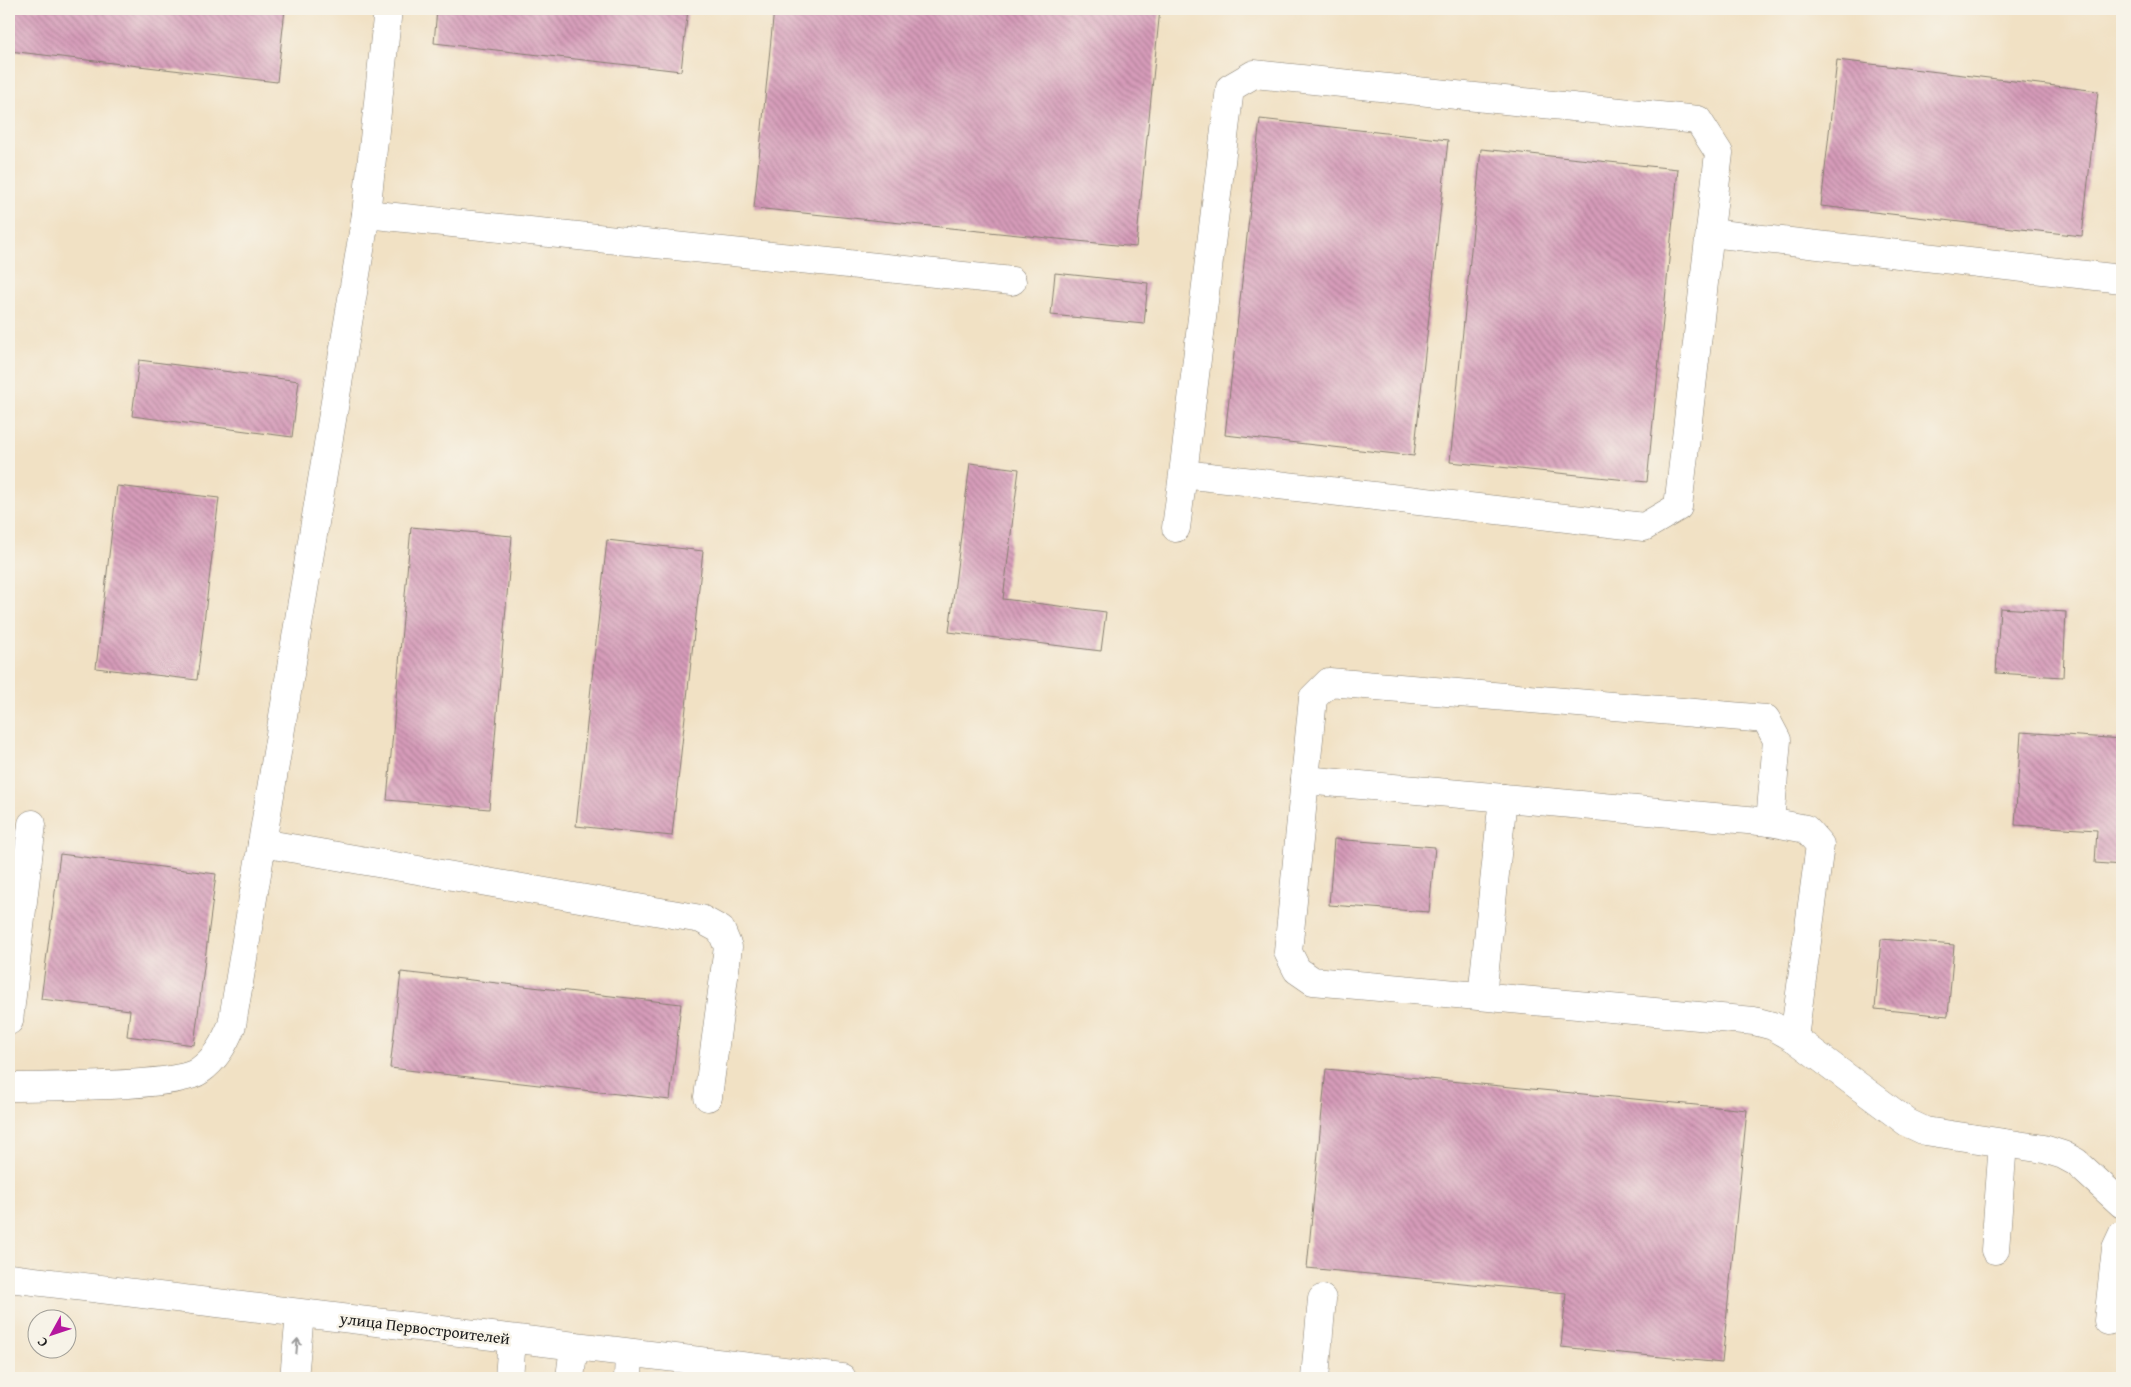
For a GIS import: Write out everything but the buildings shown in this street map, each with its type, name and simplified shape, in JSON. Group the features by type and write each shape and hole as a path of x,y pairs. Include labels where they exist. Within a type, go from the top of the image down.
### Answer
{"street":[{"path":"9,1087 168,1081 198,1072 220,1052 232,1025 366,214 388,9"},
{"path":"1176,528 1230,88 1254,74 1698,120 1719,153 1678,507 1644,528 1183,474"},
{"path":"366,214 1012,281"},
{"path":"1710,233 2122,279"},
{"path":"1770,822 1777,740 1766,719 1329,682 1313,698 1288,952 1297,970 1313,982 1754,1021 1773,1026 1794,1038 1908,1123 1925,1131 2004,1143 2064,1155 2076,1162 2122,1204"},
{"path":"1305,780 1770,822 1806,829 1820,845 1794,1038"},
{"path":"1482,996 1503,798"},
{"path":"9,1021 32,824"},
{"path":"262,843 701,919 721,930 728,947 708,1097"},
{"path":"1995,1250 2004,1143"},
{"path":"2108,1321 2116,1248 2122,1235"},
{"name":"улица Первостроителей","path":"9,1278 574,1346 629,1365 842,1378"},
{"path":"1315,1378 1322,1299"},
{"path":"294,1378 300,1314"},
{"path":"508,1378 512,1339"},
{"path":"570,1378 574,1346"}]}
